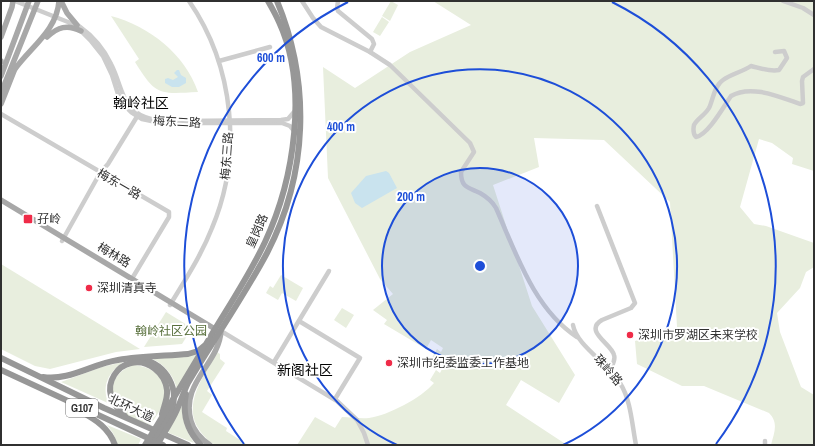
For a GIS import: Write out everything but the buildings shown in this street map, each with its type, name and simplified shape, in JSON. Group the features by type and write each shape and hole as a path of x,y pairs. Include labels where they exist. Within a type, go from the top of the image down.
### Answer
{"highway":[{"name":"皇岗路","path":"157,445 172,419 188,383 256,260 273,226 288,177 295,132 293,77 280,23 268,1"},
{"name":"皇岗路","path":"145,445 159,422 168,403 260,266 273,240 288,202 298,156 301,116 298,72 289,33 277,1"},
{"path":"32,374 48,377 60,377 111,361 188,354 198,350 207,343"},
{"name":"北环大道","path":"1,358 129,420 188,445"},
{"path":"135,358 148,360 161,368 168,376 172,384 174,401 170,412 151,445"},
{"path":"129,420 116,406 110,390 114,375 127,364 136,362 142,363 158,371 166,384 168,403"},
{"name":"北环大道","path":"1,370 163,445"},
{"path":"188,383 184,413 191,434 201,445"},
{"path":"37,387 98,422 109,433 115,445"}],"main road":[{"path":"1,37 14,1"},
{"path":"1,66 29,1"},
{"path":"1,93 38,1"},
{"path":"15,69 48,32 60,1"},
{"path":"60,1 67,13 77,25"},
{"path":"1,76 21,21"},
{"path":"39,42 63,27 73,27 80,31"},
{"path":"1,104 15,69 21,44"},
{"name":"梅林路","path":"1,200 62,239"},
{"name":"梅林路","path":"1,204 216,331"},
{"path":"210,445 199,436 193,426 189,410 189,402 193,388 220,340 216,331"}],"street":[{"name":"梅东二路","path":"14,1 77,25 93,38 104,52 114,69 123,96 138,115"},
{"name":"梅东二路","path":"23,1 71,24 80,31 94,45 105,61 122,102 146,120 158,123 285,120 290,118 295,110"},
{"name":"梅东三路","path":"170,304 203,249 222,201 228,166 230,122 227,94 219,61 203,25 189,1"},
{"path":"302,1 321,27 370,52 390,66 470,143 474,152 462,172 463,183 469,189 485,196 492,202 539,297 554,316 577,337"},
{"path":"338,1 338,11 372,39 374,44 370,52"},
{"path":"783,1 803,8 814,15"},
{"path":"219,61 270,47"},
{"path":"775,52 784,52 787,58 779,70 773,71 751,66 746,70 721,81 706,113 695,125 693,131 696,137 700,136 708,128 731,96 735,93 753,91 800,104 803,103 803,77 814,69"},
{"name":"梅东一路","path":"1,114 169,212 169,217 131,280"},
{"path":"62,239 100,173 108,164 138,115"},
{"name":"梅东二路","path":"230,122 282,123 290,126 295,132"},
{"path":"597,206 635,303 631,308 602,320 597,326 596,331 598,335 614,354 615,359 610,370"},
{"path":"274,362 329,271"},
{"path":"299,321 360,358 335,399"},
{"name":"珠岭路","path":"573,324 577,337 617,378 625,392 636,445"},
{"path":"216,331 274,362 335,399 357,420 368,445"}],"green space":[{"path":"391,1 398,5 390,21 382,16"},
{"path":"433,1 814,1 814,171 792,164 793,158 772,143 759,139 740,207 754,224 766,226 814,243 814,267 806,272 800,288 777,313 780,332 801,387 814,395 814,445 771,445 775,424 769,413 704,386 682,386 637,364 635,341 674,330 677,327 670,202 604,140 534,138 539,167 493,185 532,306 575,375 559,403 521,380 506,405 565,445 297,445 315,417 335,428 342,417 369,418 395,410 413,400 428,389 434,383 430,380 436,370 440,373 443,367 430,361 437,349 441,352 443,348 431,340 426,349 384,324 387,320 373,310 393,294 380,279 328,178 323,67 355,88 410,52 471,25"},
{"path":"111,16 139,27 152,34 164,44 175,54 184,66 192,78 198,92 166,92 154,87 135,62 139,59"},
{"path":"382,17 389,22 380,36 373,32"},
{"path":"1,264 140,349 116,352 50,369 35,366 1,349"},
{"path":"281,275 303,288 296,301 282,293 278,300 266,293 270,286 273,288"},
{"path":"342,308 354,315 346,328 334,320"},
{"name":"翰岭社区公园","path":"166,312 192,328 182,344 144,347"},
{"path":"198,352 177,390 174,380 169,372 153,359"},
{"path":"217,352 220,354 220,359 225,363 207,391 212,395 202,412 227,428 226,431 248,445 214,444 203,435 195,421 193,411 196,391"},
{"path":"123,362 110,375 106,385 106,396 108,403 61,382 102,367"},
{"path":"134,365 149,369 160,378 163,383 164,398 162,406 150,425 127,415 120,409 113,394 115,380 119,374 125,369"},
{"path":"182,406 185,425 194,443 169,433 168,431"},
{"path":"107,425 141,439 138,445 118,445 113,433"}],"water":[{"path":"179,70 181,75 186,78 186,83 179,87 172,87 165,83 165,79 168,78 173,80 178,77 174,73"},
{"path":"386,171 389,173 397,188 362,208 355,203 351,193 366,176"}],"place":[{"name":"孖岭","path":"28,219"},
{"name":"深圳清真寺","path":"89,288"},
{"name":"深圳市罗湖区未来学校","path":"630,335"},
{"name":"深圳市纪委监委工作基地","path":"389,363"}],"district":[{"name":"翰岭社区","path":"141,103"},
{"name":"新阁社区","path":"305,370"}]}
